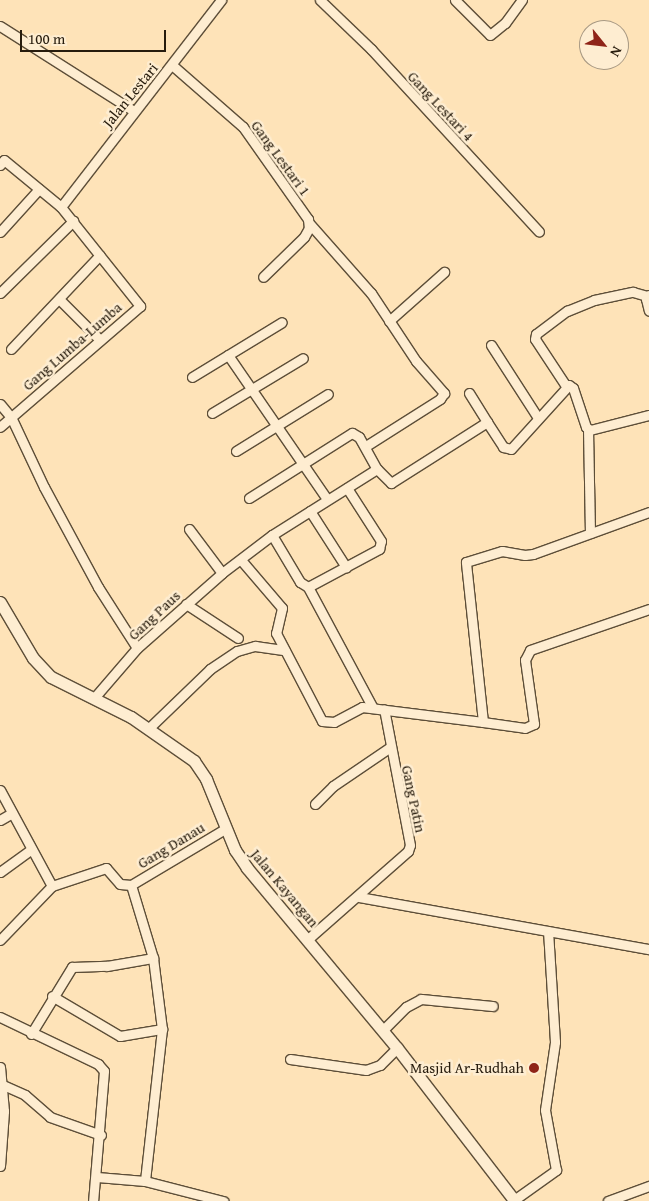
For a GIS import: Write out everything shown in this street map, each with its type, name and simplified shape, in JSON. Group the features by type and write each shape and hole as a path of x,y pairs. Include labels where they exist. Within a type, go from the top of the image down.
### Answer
{"street":[{"name":"Jalan Lestari","path":"61,207 221,0"},
{"path":"455,0 486,33 494,34 522,0"},
{"name":"Gang Lestari 4","path":"323,1 371,49 540,232"},
{"path":"0,26 134,111"},
{"name":"Gang Lestari 1","path":"172,64 243,127 309,223 371,293 389,321 444,395 366,446"},
{"path":"1,161 61,207 100,255 11,349"},
{"path":"0,232 39,190"},
{"path":"0,293 73,221"},
{"path":"263,277 304,237 309,223"},
{"name":"Gang Lumba-Lumba","path":"0,428 140,306 100,255"},
{"path":"389,321 444,272"},
{"path":"590,533 588,429 573,388 566,386 535,339 541,328 567,311 594,300 633,292 648,295 649,311"},
{"path":"59,299 100,340"},
{"path":"192,377 282,322"},
{"path":"491,345 538,418"},
{"path":"228,354 327,499"},
{"path":"212,413 303,358"},
{"path":"469,393 504,447 511,449 566,386"},
{"path":"236,451 328,394"},
{"path":"0,404 12,417 44,487 98,587 137,648"},
{"path":"588,429 592,431 649,415"},
{"path":"249,498 352,434 366,446 377,468 387,481 392,482 487,422"},
{"name":"Gang Paus","path":"94,698 137,648 222,572 241,560 272,535 377,468"},
{"path":"308,587 380,549 382,544 347,488"},
{"path":"310,511 346,567"},
{"path":"483,722 466,562 502,551 525,556 649,512"},
{"path":"189,529 222,572"},
{"path":"272,535 300,582 308,587 373,708"},
{"path":"241,560 282,608 276,627 285,650 322,721 334,722 354,709 373,708 525,728 534,724 525,660 530,650 649,608"},
{"name":"Jalan Kayangan","path":"0,602 42,670 58,682 94,698 149,728 180,749 199,767 235,850 258,883 308,939 383,1030 514,1200"},
{"path":"186,604 238,638"},
{"path":"149,728 210,669 237,652 255,646 285,650"},
{"name":"Gang Patin","path":"308,939 359,897 403,857 410,845 389,748 384,709"},
{"path":"315,804 333,786 389,748"},
{"path":"0,790 52,886"},
{"path":"0,820 12,813"},
{"name":"Gang Danau","path":"131,885 225,829"},
{"path":"0,872 32,849"},
{"path":"0,940 52,886 106,868 120,884 131,885 153,958 162,1029 145,1181"},
{"path":"359,897 649,949"},
{"path":"514,1200 556,1170 546,1110 555,1042 548,932"},
{"path":"32,1034 52,996 74,965 107,966 153,958"},
{"path":"52,996 120,1036 162,1029"},
{"path":"383,1030 406,1007 421,999 493,1006"},
{"path":"0,1017 101,1067 105,1075 97,1177 93,1201"},
{"path":"290,1059 366,1070 380,1065 397,1048"},
{"path":"0,1067 3,1085 0,1166"},
{"path":"3,1085 25,1095 50,1117 100,1135"},
{"path":"97,1177 145,1181 222,1201"},
{"path":"608,1201 649,1186"}],"place":[{"name":"Masjid Ar-Rudhah","path":"534,1068"}]}
